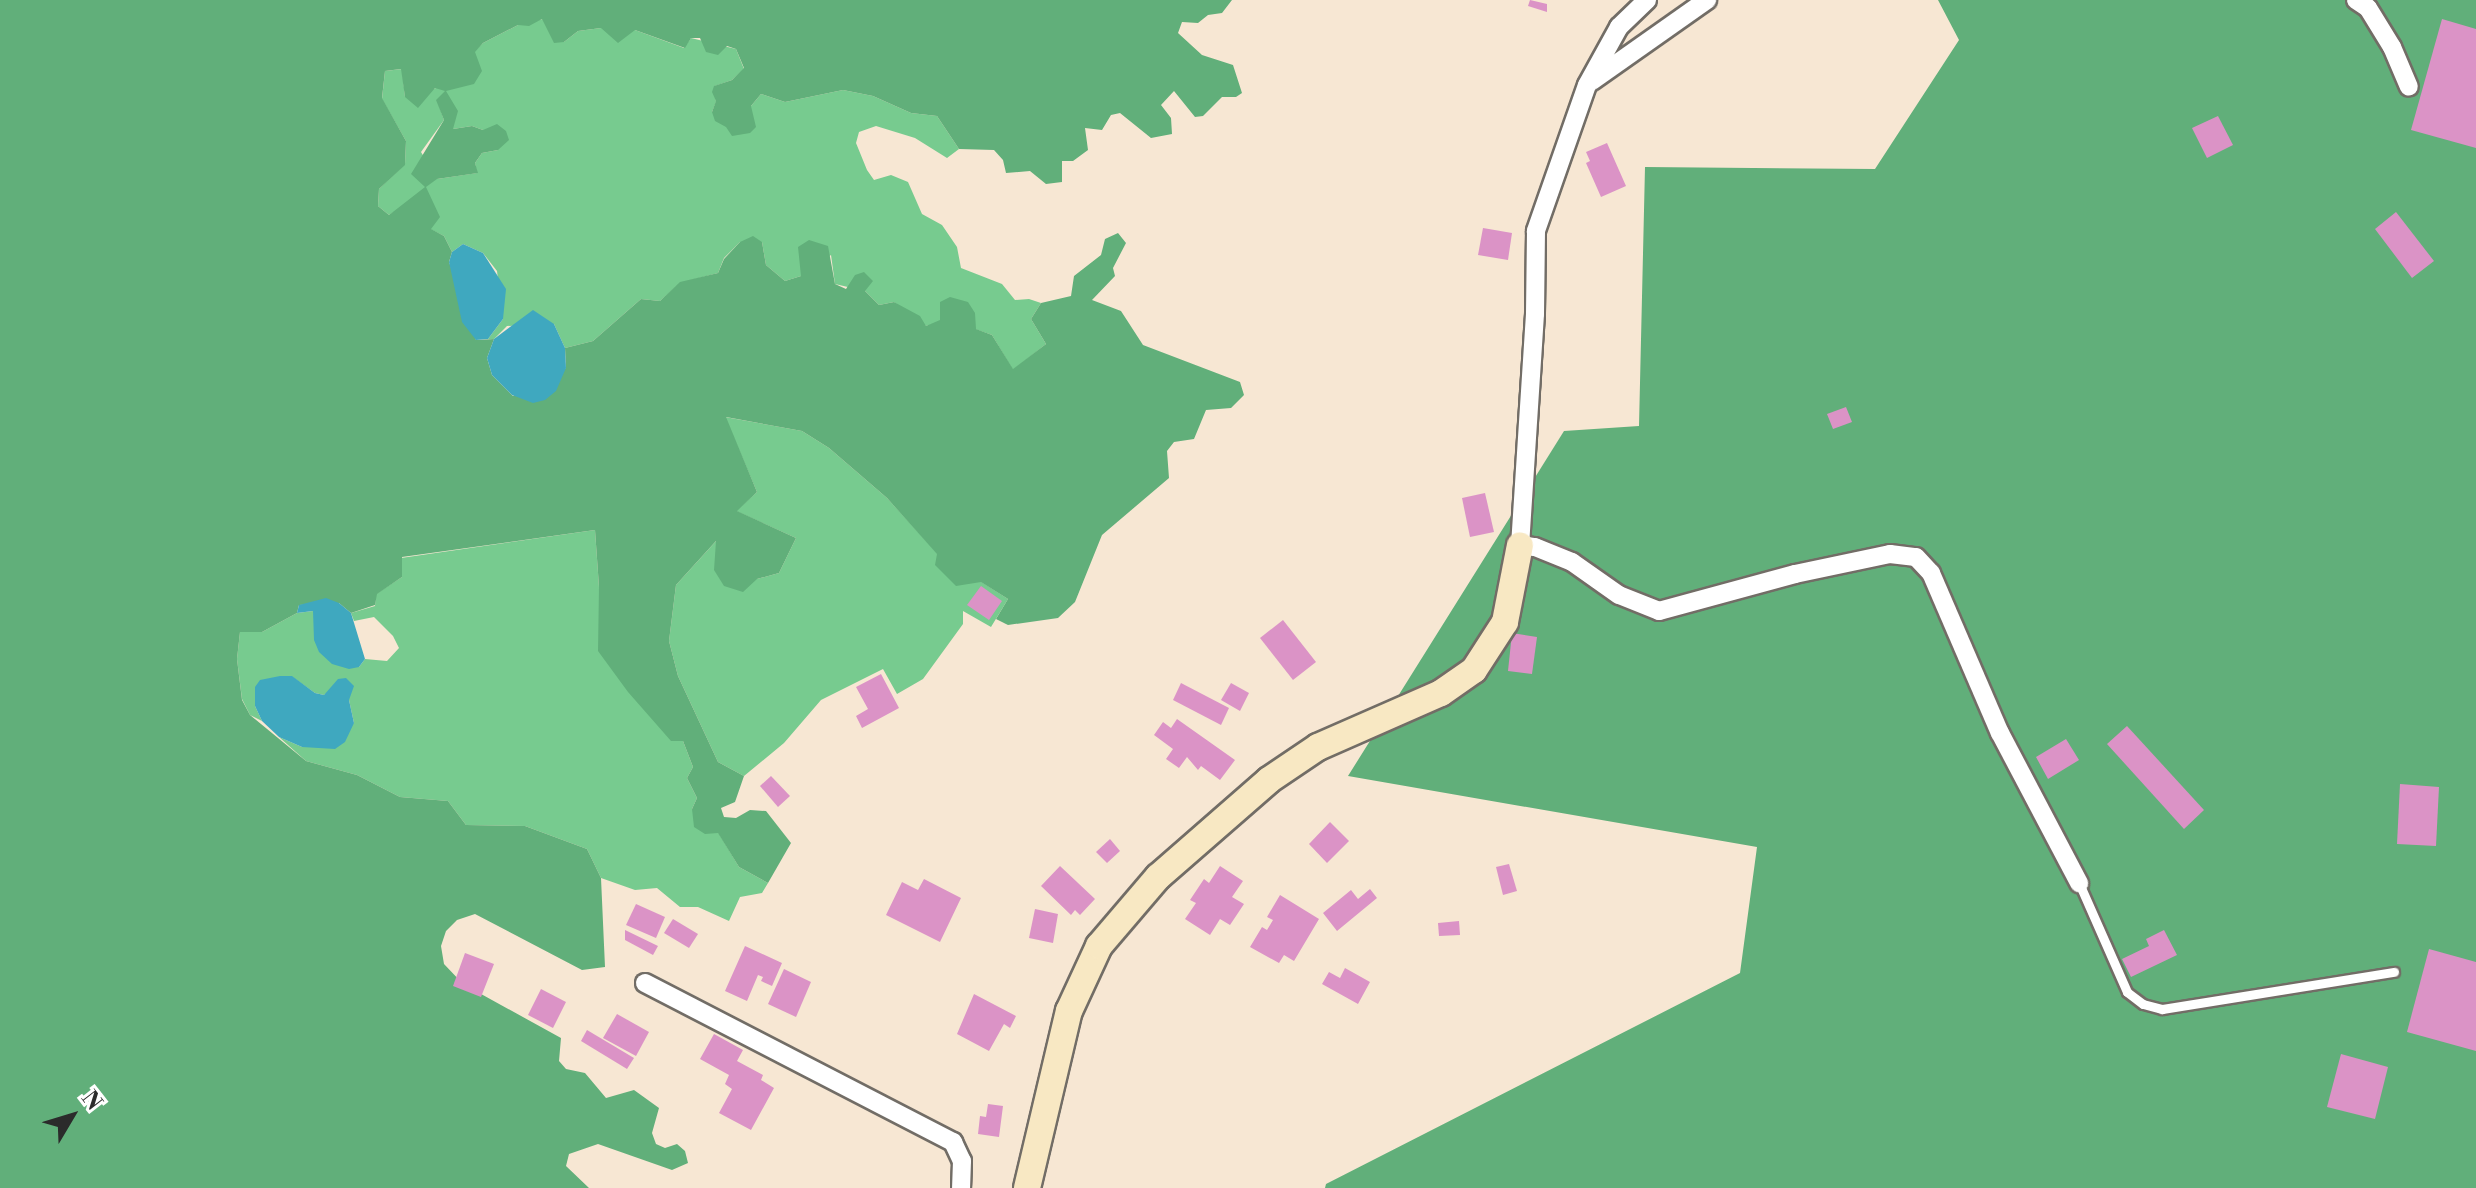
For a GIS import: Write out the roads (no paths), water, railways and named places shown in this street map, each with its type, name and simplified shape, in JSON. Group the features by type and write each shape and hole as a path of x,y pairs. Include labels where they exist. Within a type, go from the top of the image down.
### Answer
{"street":[{"path":"1027,1188 1069,1011 1099,946 1158,877 1269,780 1318,747 1441,693 1474,670 1505,622 1520,545 1535,314 1536,231 1587,85 1619,27 1647,0"},
{"path":"1587,85 1707,0"},
{"path":"2364,3 2392,47 2409,87"},
{"path":"1520,545 1535,547 1572,562 1619,595 1659,611 1795,574 1890,554 1916,557 1931,573 2000,733 2079,883"},
{"path":"645,983 953,1142 962,1161 961,1188"}],"lane":[{"path":"2079,883 2127,992 2143,1004 2162,1009 2394,972"}],"water":[{"path":"463,244 483,253 506,289 503,319 488,339 476,340 462,322 449,262 452,252"},
{"path":"533,310 554,324 565,348 566,368 556,391 545,400 533,403 512,395 492,375 487,358 494,339"},
{"path":"326,598 339,603 351,613 365,659 359,667 349,669 332,664 319,652 314,640 313,611 297,613 299,605"},
{"path":"292,676 315,693 324,695 338,679 346,678 354,686 349,700 354,723 345,742 335,749 302,747 279,737 262,721 255,706 255,687 260,680"}]}
